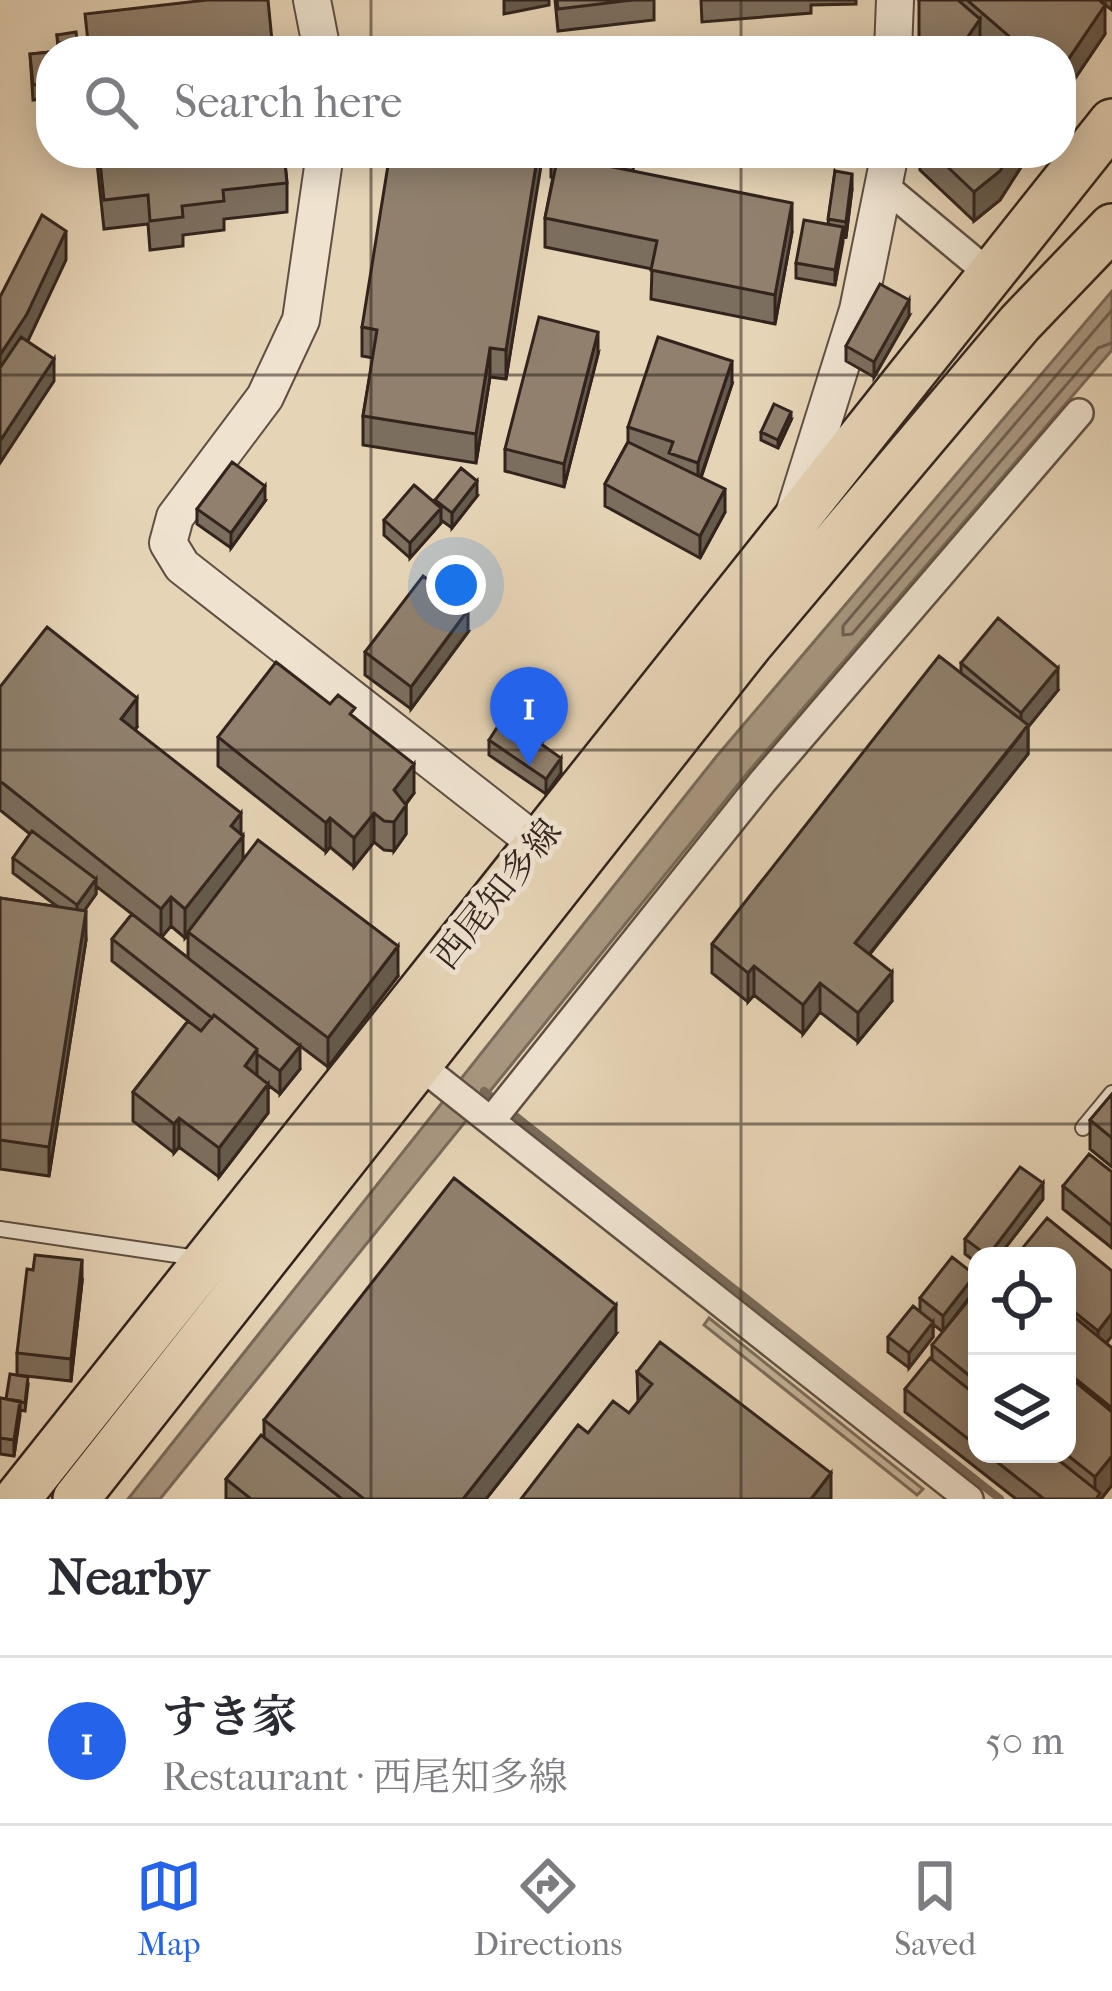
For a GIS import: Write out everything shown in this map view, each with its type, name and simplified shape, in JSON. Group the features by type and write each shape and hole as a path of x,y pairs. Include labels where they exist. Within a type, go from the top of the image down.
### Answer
{"main road":[{"name":"西尾知多線","path":"76,1499 429,1073 554,856 791,523 1106,135"},
{"name":"西尾知多線","path":"17,1499 206,1260 554,856 749,646 1005,341 1112,226"}],"street":[{"path":"312,0 319,36"},
{"path":"894,36 895,0"},
{"path":"323,168 301,320 265,398 176,518 168,543 182,566 554,856"},
{"path":"886,169 992,276"},
{"path":"791,523 858,310 886,169"},
{"path":"484,1115 1079,413"},
{"path":"429,1073 964,1498"}],"lane":[{"path":"1083,1128 1112,1093"},
{"path":"0,1229 206,1260"}],"shaded area":[{"path":"709,1318 923,1489 917,1495 704,1325"}],"water":[{"path":"1112,291 1112,350 749,771 160,1499 128,1499 716,757"}],"building":[{"path":"207,0 268,0 272,36 87,36 85,14"},
{"path":"557,0 632,0 558,9"},
{"path":"919,0 958,0 980,19 968,36 919,36"},
{"path":"967,0 1099,0 1105,5 1076,48 1076,36 1009,36"},
{"path":"36,53 36,85 33,85 30,54"},
{"path":"101,168 286,168 287,183 223,190 224,201 182,206 183,217 150,221 148,195 104,200"},
{"path":"388,168 536,168 506,350 490,348 476,434 363,416 377,330 362,327"},
{"path":"555,168 618,168 792,203 775,295 651,270 657,241 545,218"},
{"path":"949,168 1002,168 1000,171 974,192"},
{"path":"835,171 852,174 846,222 828,219"},
{"path":"42,215 66,231 27,314 0,355 0,297"},
{"path":"804,220 843,227 835,270 796,263"},
{"path":"880,284 909,300 874,362 846,346"},
{"path":"539,317 598,332 564,464 505,449"},
{"path":"21,337 54,359 0,441 0,368"},
{"path":"658,337 732,361 698,463 669,453 673,442 628,427"},
{"path":"774,404 791,412 778,440 761,432"},
{"path":"628,442 725,489 700,536 605,484"},
{"path":"232,462 265,486 231,533 197,509"},
{"path":"461,468 477,481 452,513 435,500"},
{"path":"414,485 441,508 410,543 384,520"},
{"path":"423,576 468,610 411,687 365,652"},
{"path":"998,618 1058,668 1021,713 961,663"},
{"path":"47,627 137,698 121,719 241,813 231,826 243,836 185,909 171,897 161,909 0,781 0,687"},
{"path":"939,656 1028,725 855,943 892,972 858,1013 820,983 803,1005 754,966 748,973 712,944"},
{"path":"276,662 330,704 338,695 355,708 350,714 414,764 394,790 406,805 394,822 374,813 354,838 330,818 326,823 218,737"},
{"path":"500,723 508,729 513,723 534,737 537,733 545,739 541,744 561,758 546,779 489,740"},
{"path":"32,831 96,879 77,905 13,858"},
{"path":"258,840 398,946 328,1038 188,932"},
{"path":"0,898 86,911 49,1147 0,1140"},
{"path":"132,914 300,1046 280,1071 112,939"},
{"path":"214,1015 257,1049 245,1066 268,1084 219,1148 179,1118 174,1124 133,1092 188,1021 201,1031"},
{"path":"1112,1094 1112,1138 1090,1120"},
{"path":"1089,1154 1112,1172 1112,1226 1063,1186"},
{"path":"1020,1167 1043,1183 995,1247 976,1247 965,1239"},
{"path":"454,1178 616,1305 463,1499 364,1499 264,1420"},
{"path":"1047,1218 1112,1271 1112,1313 1098,1331 1076,1313 1076,1247 1023,1247"},
{"path":"35,1255 82,1260 71,1359 17,1353 27,1269 33,1270"},
{"path":"952,1257 968,1270 968,1284 943,1316 920,1298"},
{"path":"968,1301 968,1375 932,1345"},
{"path":"913,1306 933,1322 909,1353 888,1337"},
{"path":"1076,1318 1112,1348 1112,1408 1076,1379"},
{"path":"660,1342 831,1473 811,1499 521,1499 578,1425 588,1433 613,1401 629,1413 652,1384 637,1372"},
{"path":"930,1358 968,1389 968,1439 905,1389"},
{"path":"10,1374 28,1377 25,1403 6,1399"},
{"path":"1076,1382 1112,1412 1112,1456 1095,1477 1076,1462"},
{"path":"0,1398 20,1401 14,1440 0,1438"},
{"path":"261,1435 342,1499 251,1499 226,1479"},
{"path":"998,1463 1062,1463 1100,1493 1096,1499 1044,1499"}],"waterway":[{"path":"484,1091 1000,1499"}],"place":[{"name":"すき家","path":"529,766"}]}
